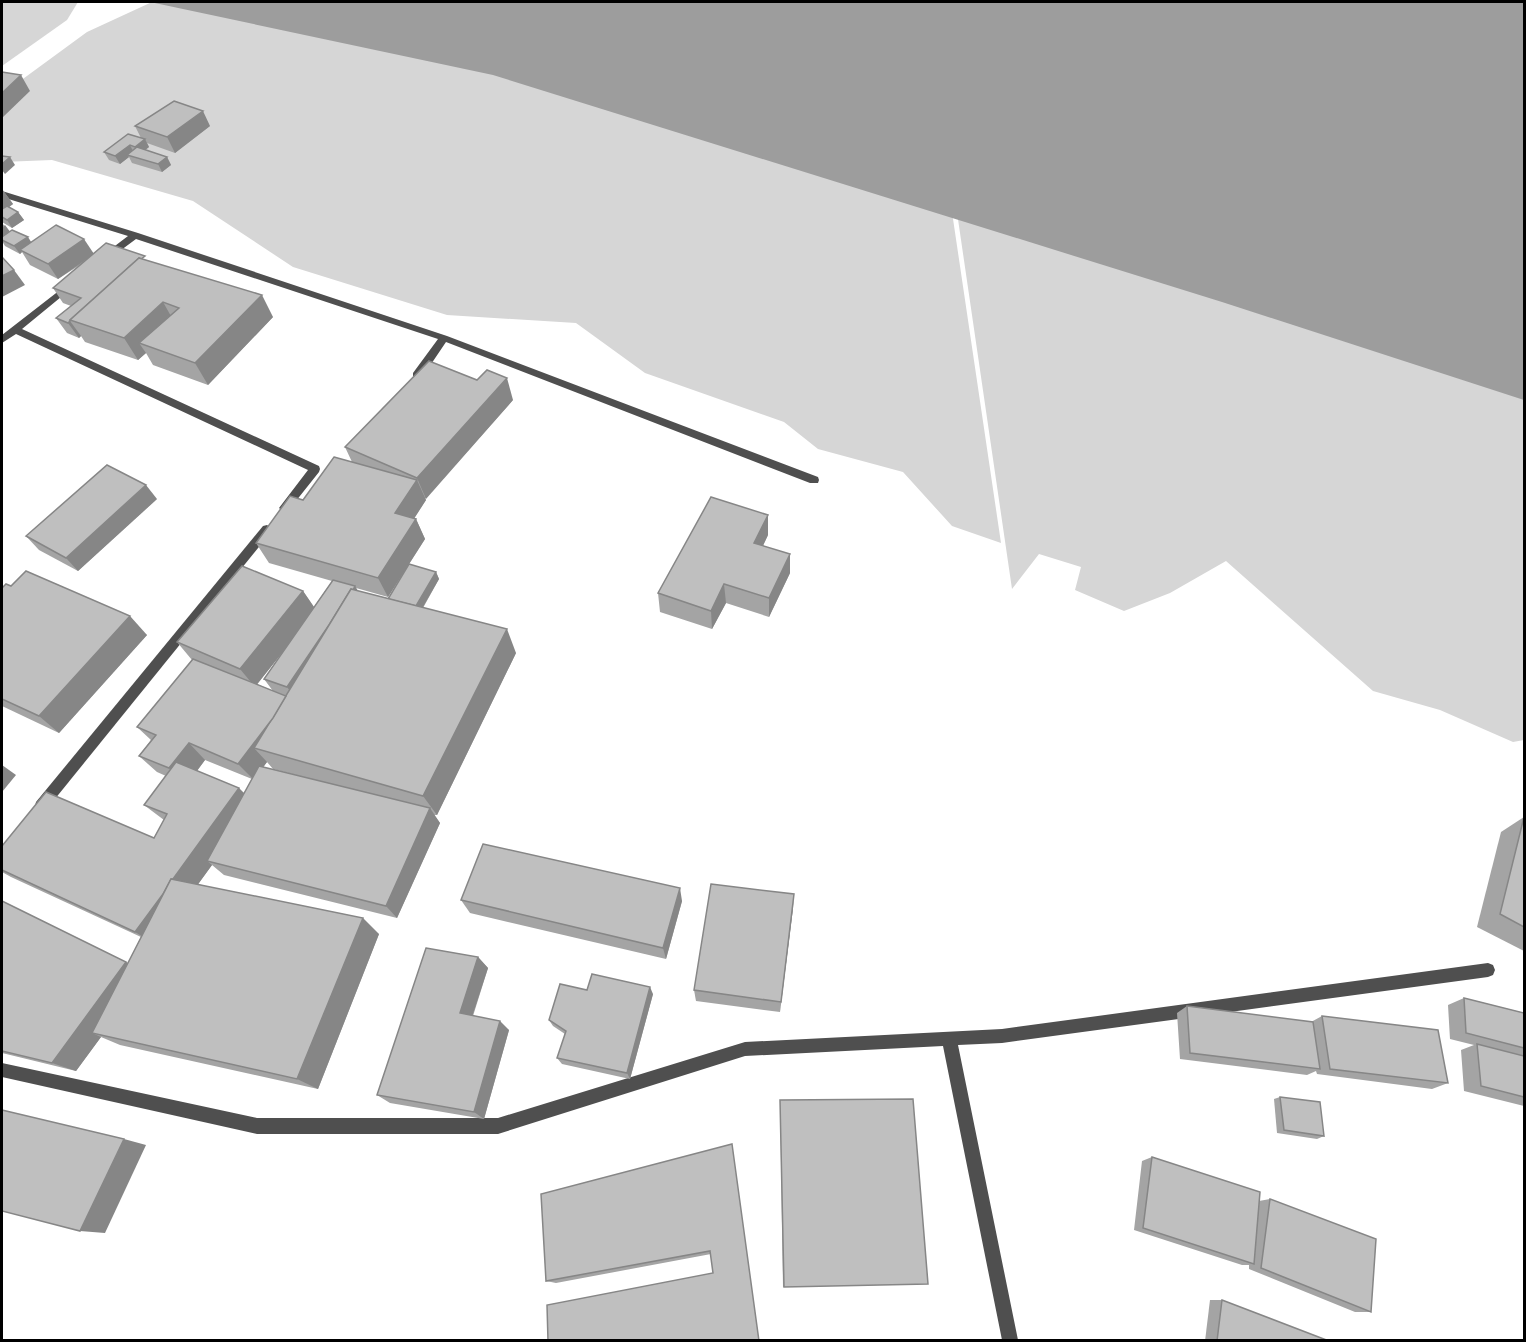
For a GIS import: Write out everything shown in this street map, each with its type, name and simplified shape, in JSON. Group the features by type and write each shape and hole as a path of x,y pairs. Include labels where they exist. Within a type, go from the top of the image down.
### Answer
{"street":[{"path":"2,194 135,235 444,338 814,480"},
{"path":"98,264 135,235"},
{"path":"2,340 79,278"},
{"path":"14,329 320,469 31,818"},
{"path":"411,385 444,338"},
{"path":"2,1070 257,1126 498,1126 745,1049 1002,1036 1488,970"},
{"path":"949,1039 1010,1341"}],"shaded area":[{"path":"2,2 78,2 67,20 2,66"},
{"path":"150,2 1524,2 1524,400 1222,302 493,75"},
{"path":"152,2 327,2 948,185 1001,543 952,526 903,472 818,449 784,422 645,373 576,323 447,315 293,267 193,201 52,160 2,162 2,107 16,84 87,32"},
{"path":"953,185 1524,342 1524,740 1513,742 1440,710 1373,691 1226,561 1170,593 1124,611 1075,590 1081,567 1039,554 1012,589"}],"building":[{"path":"2,72 21,75 2,93"},
{"path":"174,101 203,111 167,137 135,126"},
{"path":"128,134 145,139 135,147 130,145 115,156 104,152"},
{"path":"137,147 167,157 158,164 127,155"},
{"path":"2,156 10,157 2,164"},
{"path":"7,206 18,212 7,220 2,217 2,209"},
{"path":"56,225 84,239 48,264 20,250"},
{"path":"12,230 28,237 14,246 2,240 2,237"},
{"path":"106,243 145,256 139,258 68,323 56,318 81,298 53,288"},
{"path":"2,257 14,270 2,276"},
{"path":"139,258 262,295 195,363 139,343 179,308 163,302 124,338 70,320"},
{"path":"429,361 477,380 487,370 507,378 417,478 345,447"},
{"path":"334,457 417,480 395,513 416,519 378,578 256,543 290,496 303,500"},
{"path":"107,465 146,485 66,558 26,536"},
{"path":"711,497 768,515 754,543 790,554 769,598 724,584 711,611 658,593"},
{"path":"409,564 436,572 416,606 388,599"},
{"path":"242,566 303,591 240,669 177,642"},
{"path":"26,571 130,616 39,716 2,699 2,588 6,584 11,586"},
{"path":"333,580 355,586 287,687 264,679"},
{"path":"351,589 507,629 423,796 254,748"},
{"path":"193,659 286,696 273,718 238,764 189,743 169,768 139,756 156,735 137,727"},
{"path":"176,762 239,788 171,879 163,894 135,932 2,870 2,846 46,792 154,838 167,814 144,805"},
{"path":"259,766 430,808 386,906 207,861"},
{"path":"1524,817 1524,927 1500,914"},
{"path":"483,844 680,888 663,948 461,900"},
{"path":"171,879 363,918 297,1079 92,1033"},
{"path":"711,884 794,894 781,1002 694,990"},
{"path":"2,901 126,962 52,1063 2,1051"},
{"path":"426,948 478,957 460,1013 500,1021 474,1112 377,1095"},
{"path":"592,974 650,987 627,1073 557,1058 566,1031 549,1020 560,984 587,990"},
{"path":"1464,998 1524,1013 1524,1048 1466,1033"},
{"path":"1187,1006 1313,1022 1320,1069 1190,1053"},
{"path":"1322,1016 1438,1030 1448,1083 1330,1069"},
{"path":"1477,1044 1524,1056 1524,1097 1481,1086"},
{"path":"1280,1097 1320,1102 1324,1136 1284,1130"},
{"path":"913,1099 928,1284 784,1287 780,1100"},
{"path":"2,1110 124,1139 80,1231 2,1211"},
{"path":"732,1144 759,1341 548,1341 547,1305 713,1273 710,1251 546,1281 541,1194"},
{"path":"1152,1157 1260,1192 1254,1264 1143,1228"},
{"path":"1270,1199 1376,1239 1371,1312 1261,1268"},
{"path":"1222,1300 1329,1341 1217,1341"}]}
